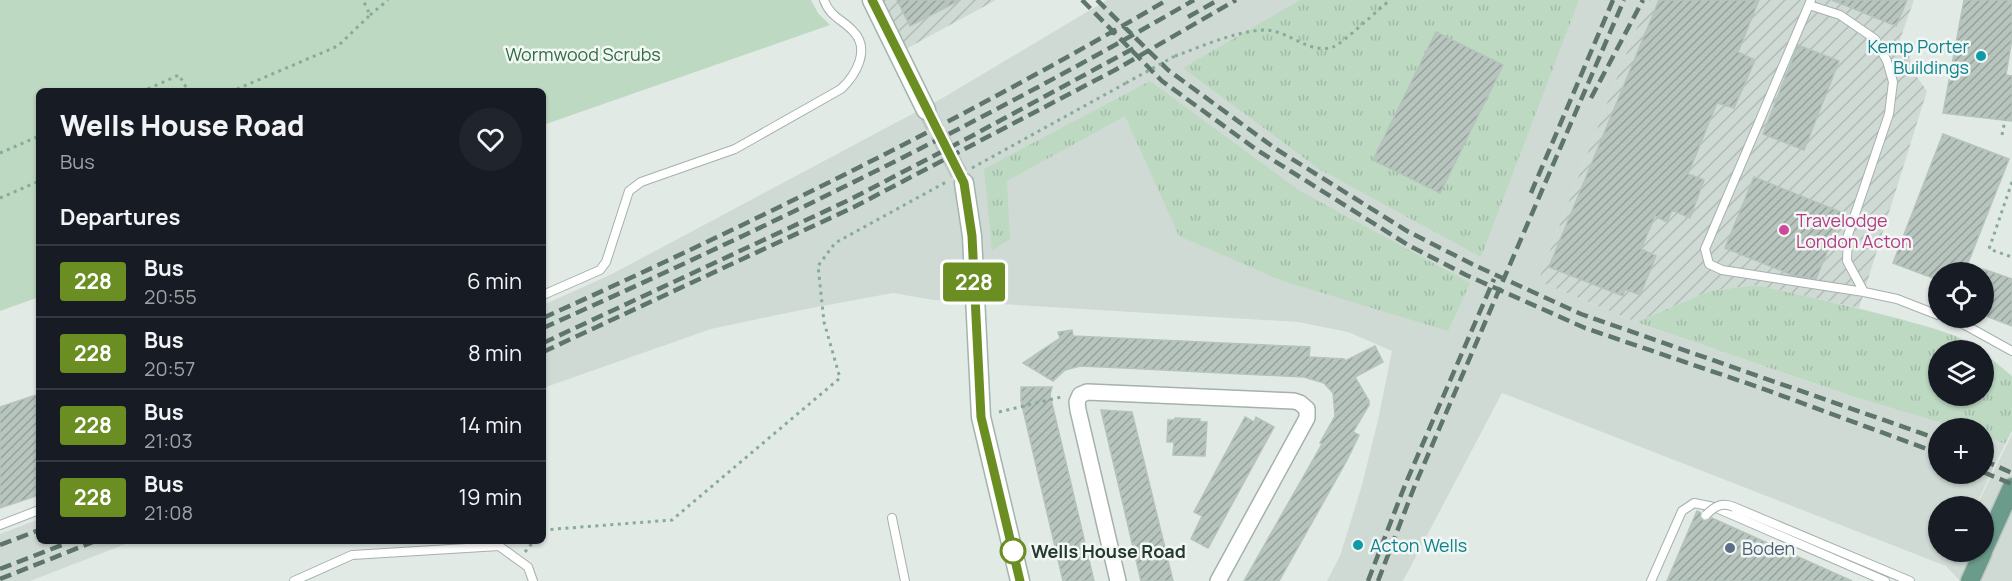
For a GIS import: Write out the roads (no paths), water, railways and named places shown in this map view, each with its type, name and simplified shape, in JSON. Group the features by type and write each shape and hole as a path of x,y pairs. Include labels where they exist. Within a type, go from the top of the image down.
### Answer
{"main road":[{"path":"1994,527 2012,487"},
{"path":"1970,581 1979,562"}],"street":[{"path":"872,0 926,110"},
{"path":"961,178 972,236 981,417 1020,581"},
{"path":"1118,581 1078,410 1077,402 1080,395 1087,392 1300,403 1307,409 1307,418 1218,581"}],"lane":[{"path":"546,294 600,270 606,262 629,191 641,182 735,149 841,89 852,78 857,69 859,41 853,31 839,21 827,7 824,0"},
{"path":"1864,292 1847,261 1848,235 1889,114 1893,82 1887,61 1875,39 1840,15 1810,2 1705,249 1709,264 1722,270 1897,299 1928,311"},
{"path":"1970,328 2012,351"},
{"path":"1651,581 1682,511 1694,503 1714,507 1885,581"},
{"path":"1706,515 1714,507 1727,504 1910,581"},
{"path":"0,525 36,511"},
{"path":"892,518 905,581"},
{"path":"294,581 352,555 500,546 528,567 533,581"}],"tunnel":[{"path":"926,110 964,183"}],"railway":[{"path":"1082,0 1162,81 1257,150 1408,245 1466,275 1585,328 1761,388 1928,449"},
{"path":"1097,0 1168,70 1276,149 1407,231 1581,314 1928,435"},
{"path":"546,317 859,167 1015,86 1167,0"},
{"path":"546,327 873,173 1035,89 1194,0"},
{"path":"1188,17 1218,0"},
{"path":"546,351 854,207 1115,70 1236,0"},
{"path":"1531,193 1613,0"},
{"path":"1378,581 1415,485 1624,0"},
{"path":"1591,98 1643,0"},
{"path":"546,342 849,200 1136,47"},
{"path":"1368,581 1405,485 1494,279"},
{"path":"1994,465 2012,473"},
{"path":"1994,477 2012,484"},
{"path":"0,545 36,531"},
{"path":"0,579 88,544"},
{"path":"0,569 62,545"}],"place":[{"name":"Kemp Porter Buildings","path":"1981,56"},
{"name":"Travelodge London Acton","path":"1784,230"},
{"name":"Acton Wells","path":"1358,545"},
{"name":"Boden","path":"1730,548"},
{"name":"Wells House Road","path":"1013,551"}],"park label":[{"name":"Wormwood Scrubs","path":"583,54"}]}
